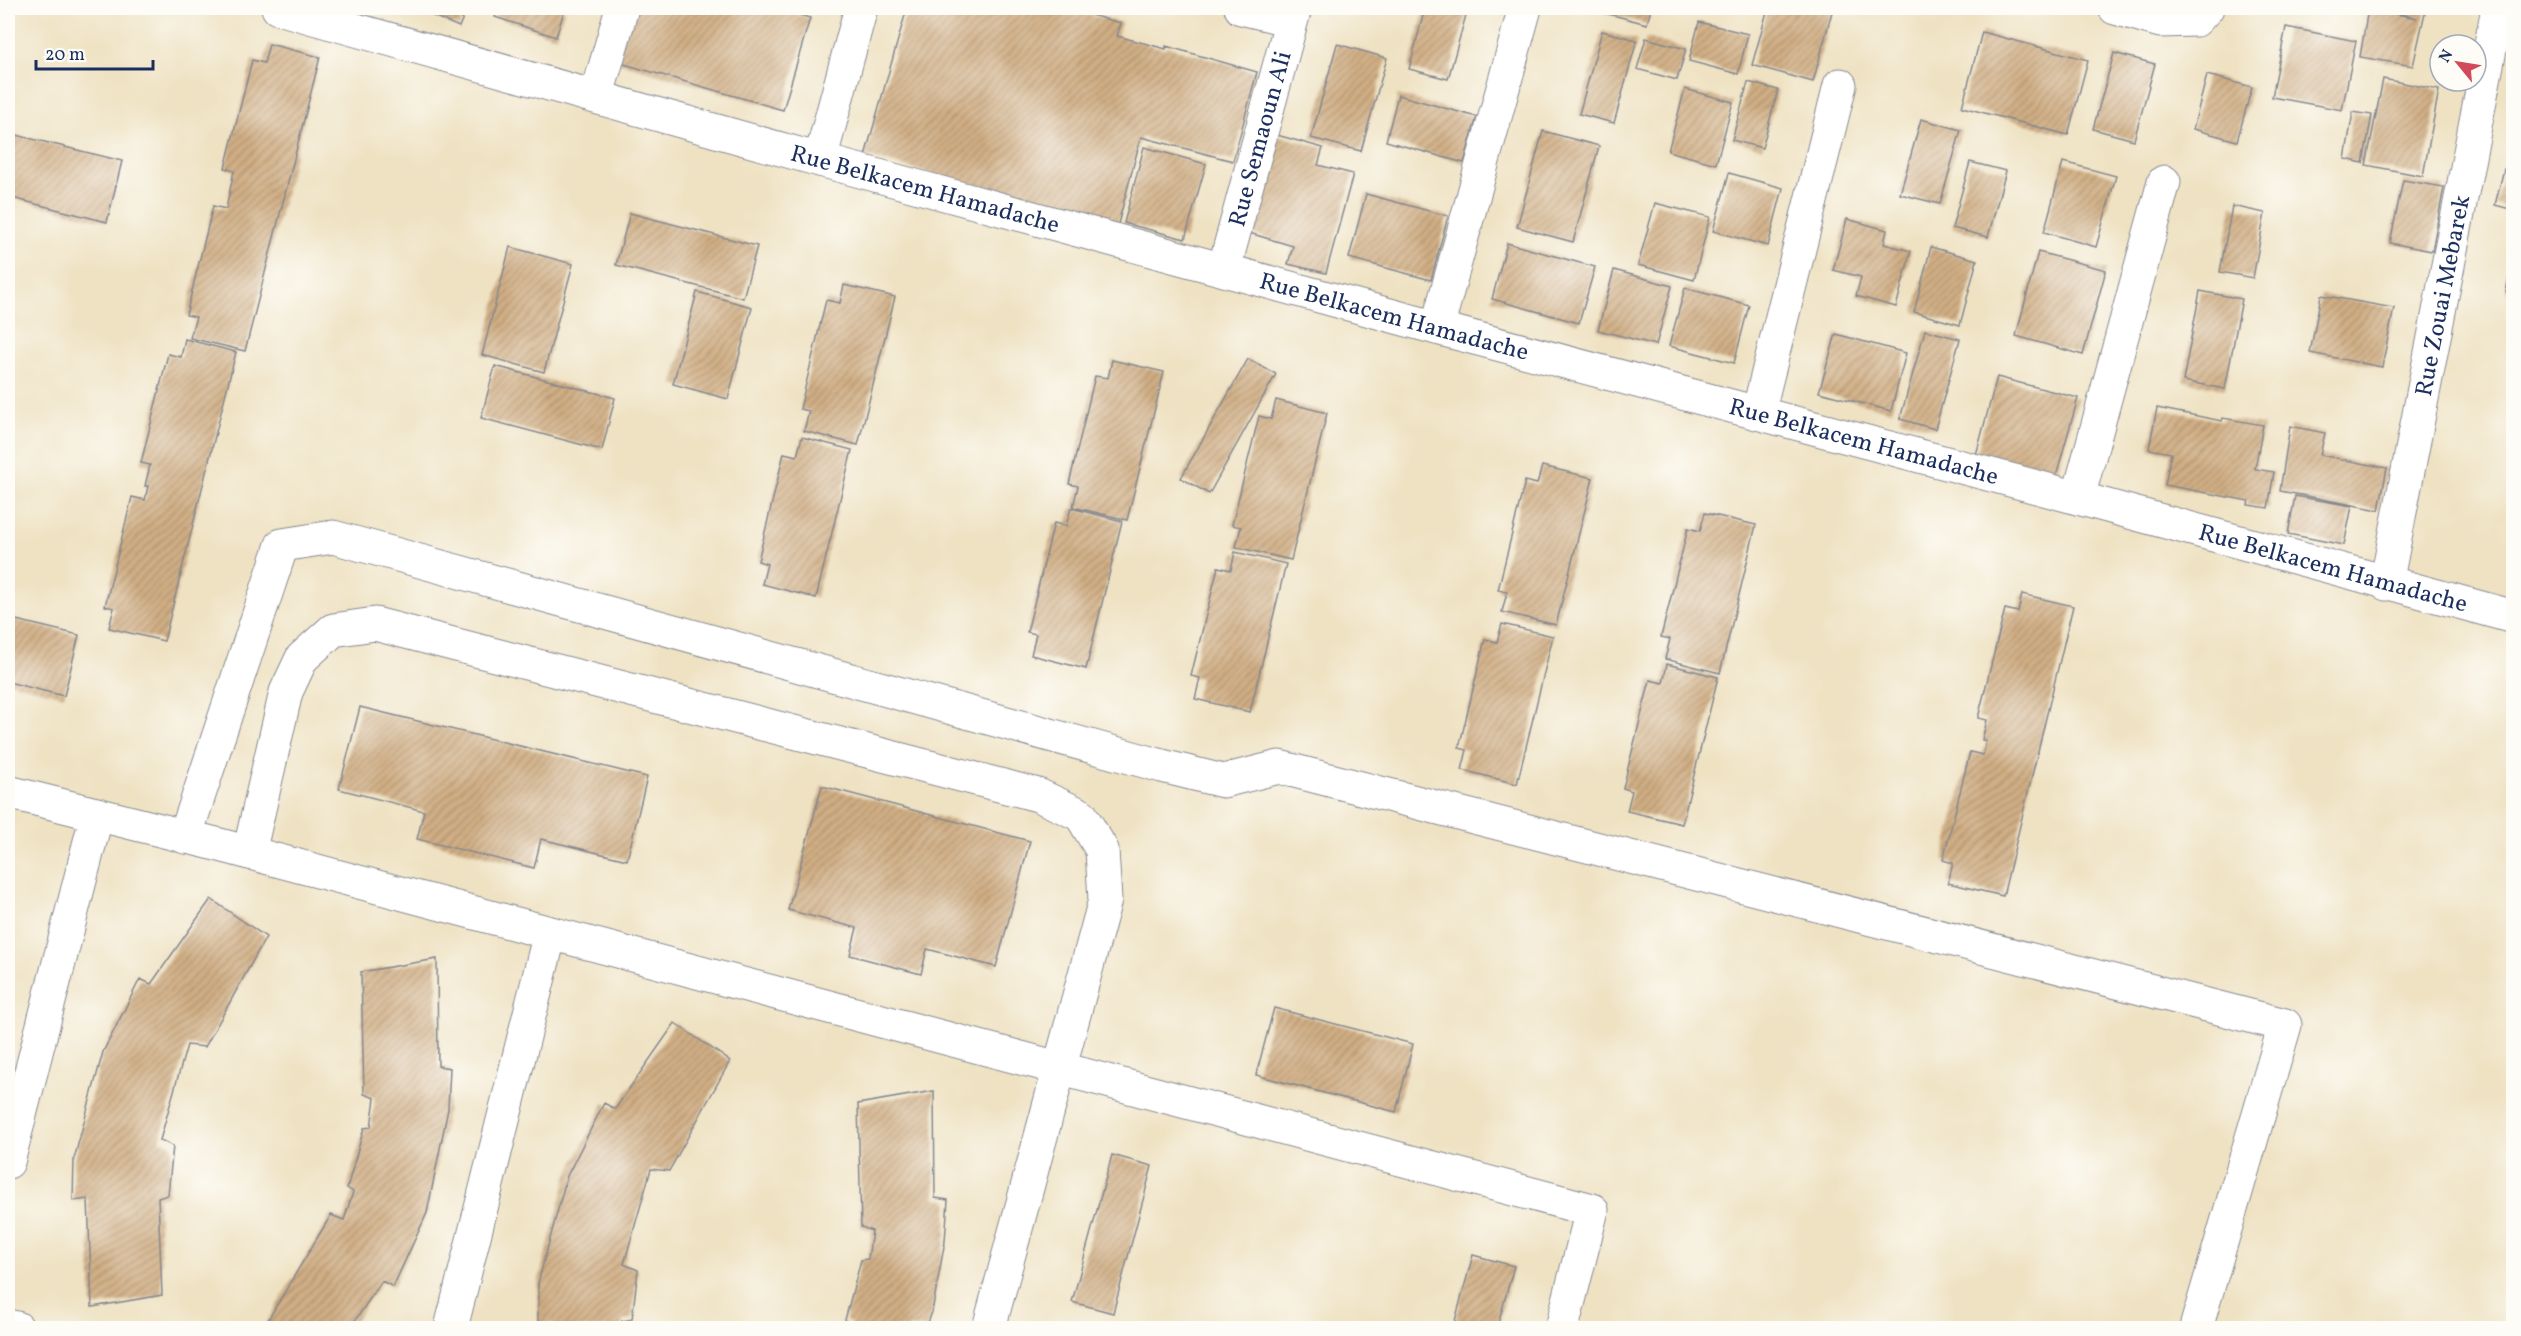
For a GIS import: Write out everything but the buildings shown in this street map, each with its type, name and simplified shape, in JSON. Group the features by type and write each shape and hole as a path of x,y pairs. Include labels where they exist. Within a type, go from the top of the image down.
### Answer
{"street":[{"name":"Rue Belkacem Hamadache","path":"278,8 370,20 597,96 820,160 2514,617"},
{"path":"597,96 622,8"},
{"path":"820,160 861,8"},
{"path":"1241,8 1293,14"},
{"path":"1437,328 1525,8"},
{"path":"2115,8 2160,21 2196,20 2207,8"},
{"name":"Rue Zouai Mebarek","path":"2386,584 2498,8"},
{"name":"Rue Semaoun Ali","path":"1224,269 1293,14"},
{"path":"1758,413 1840,85"},
{"path":"2078,498 2164,183"},
{"path":"185,837 282,545 333,537 1223,781 1279,767 2285,1025 2196,1329"},
{"path":"249,853 286,692 302,658 333,630 375,624 1038,795 1081,815 1102,850 1105,900 989,1329"},
{"path":"8,792 249,853 1592,1210 1562,1329"},
{"path":"8,1162 97,814"},
{"path":"452,1329 550,933"},
{"path":"8,1326 17,1329"}]}
